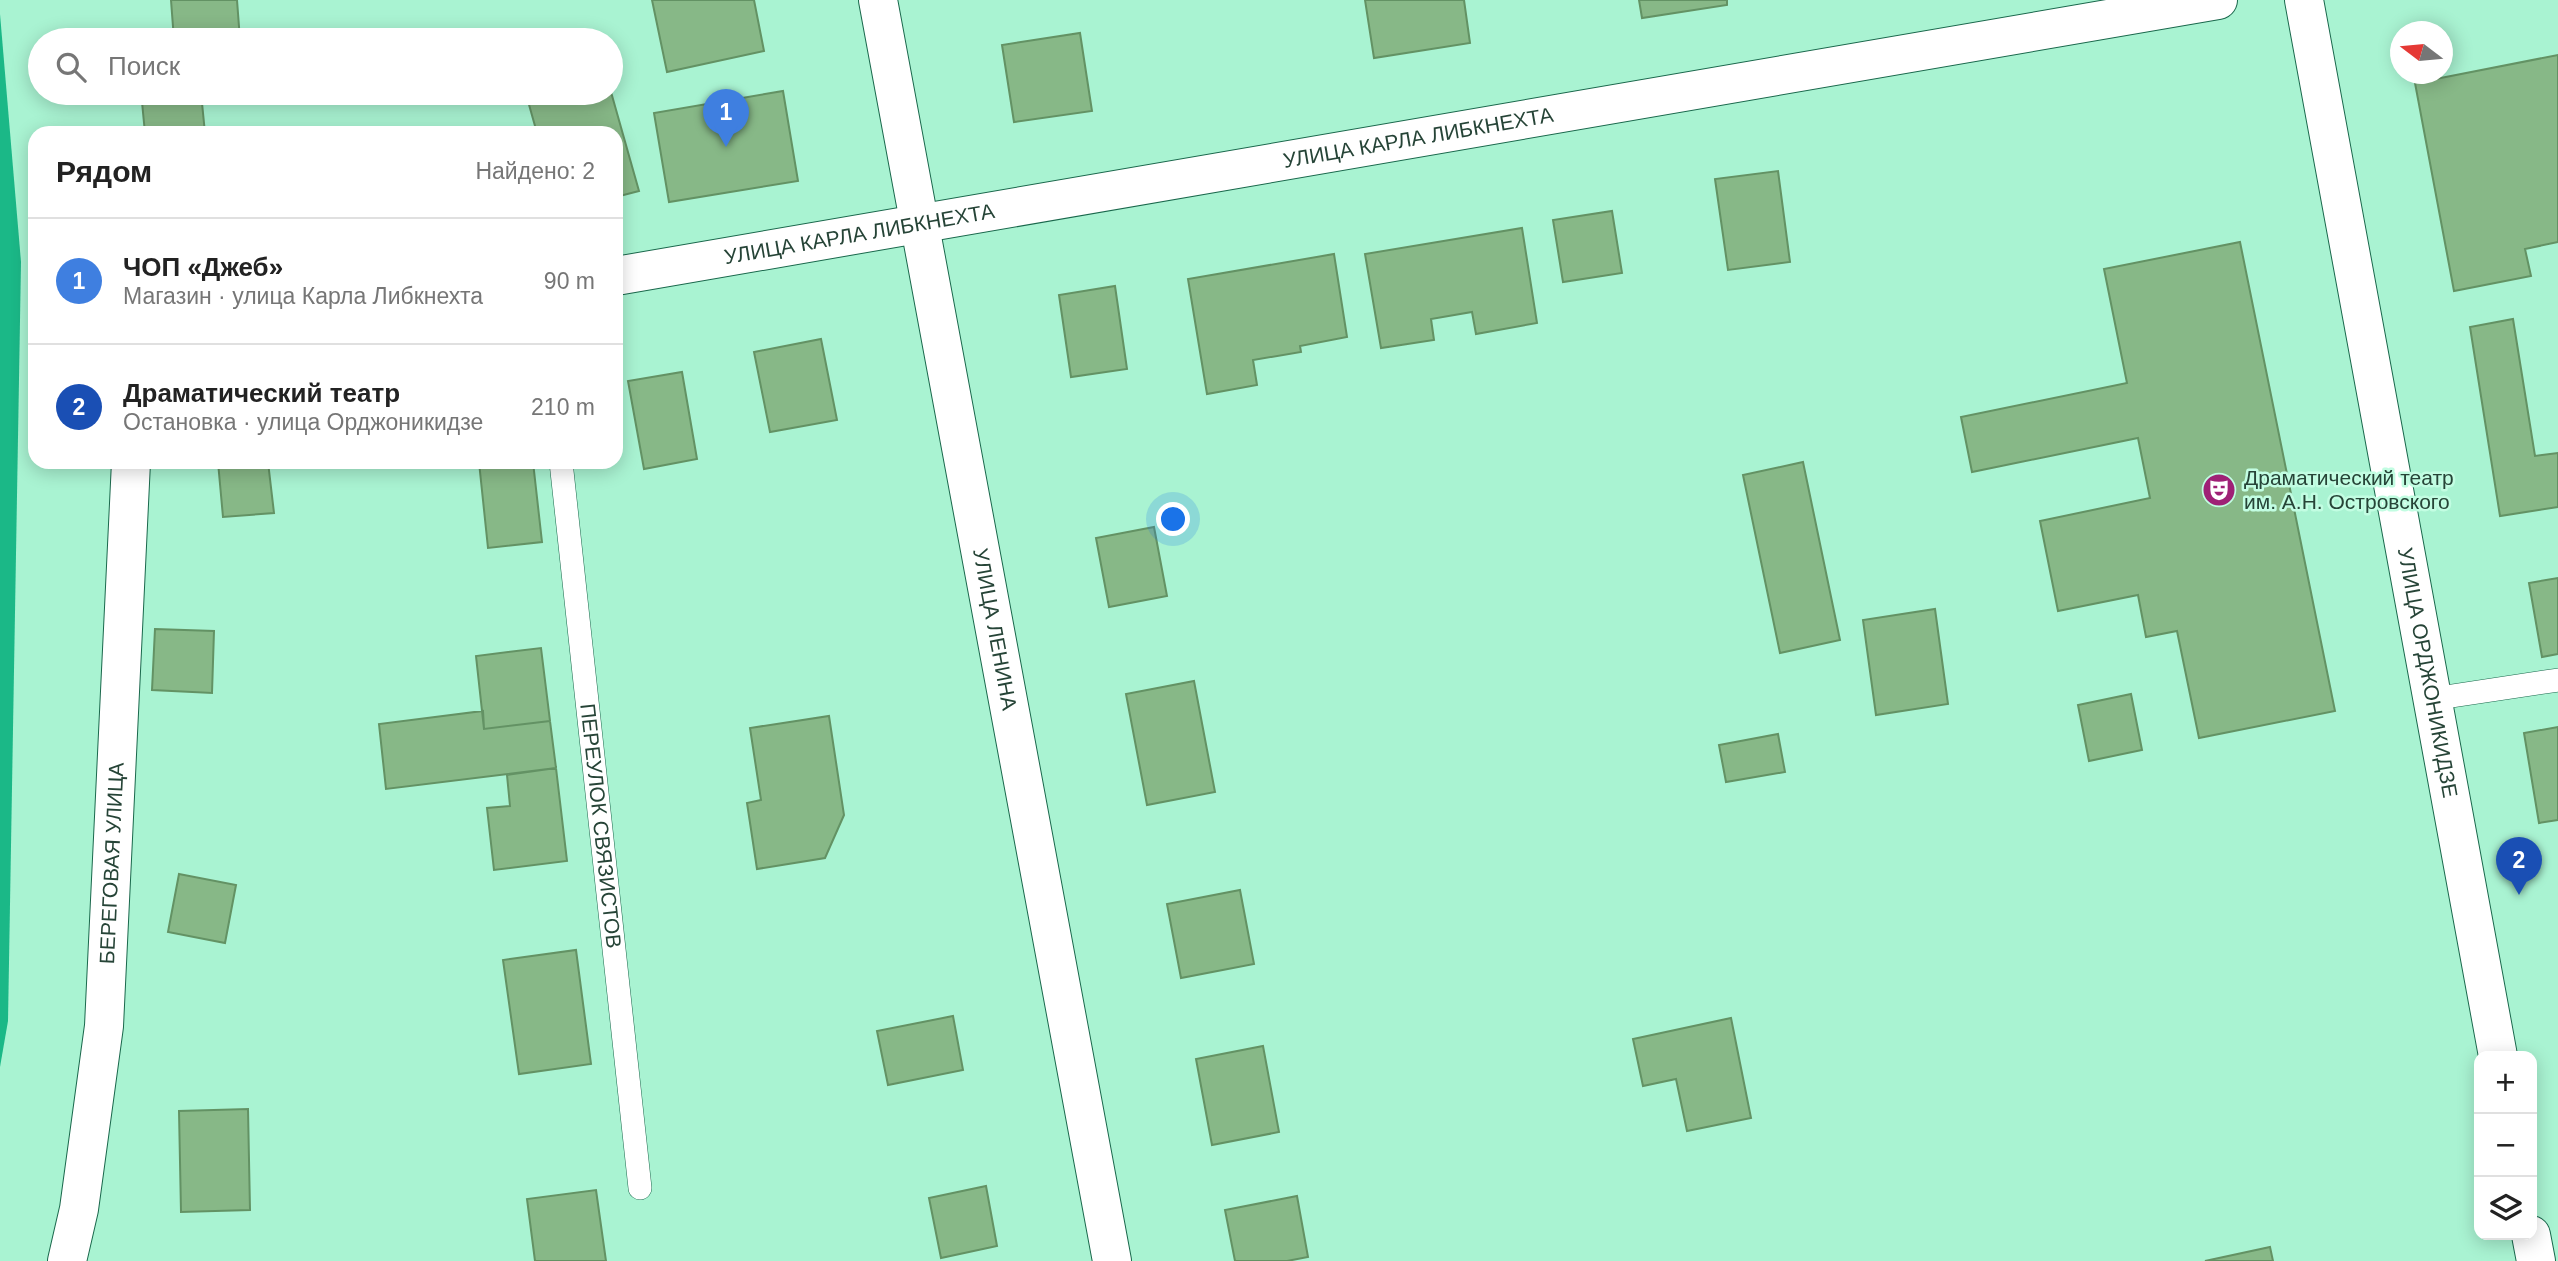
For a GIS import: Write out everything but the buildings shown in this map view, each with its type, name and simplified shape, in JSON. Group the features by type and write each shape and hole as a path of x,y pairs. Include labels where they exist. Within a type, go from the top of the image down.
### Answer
{"street":[{"name":"УЛИЦА ЛЕНИНА","path":"878,0 922,225 1112,1261"},
{"name":"УЛИЦА КАРЛА ЛИБКНЕХТА","path":"623,275 2218,0"},
{"name":"УЛИЦА ОРДЖОНИКИДЗЕ","path":"2304,0 2497,1051"},
{"name":"БЕРЕГОВАЯ УЛИЦА","path":"67,1261 79,1209 104,1026 131,469"},
{"path":"2532,1240 2536,1261"}],"lane":[{"name":"ПЕРЕУЛОК СВЯЗИСТОВ","path":"562,469 640,1188"},
{"path":"2432,699 2558,680"}],"shaded area":[{"path":"0,14 21,262 8,1021 0,1067"}],"place":[{"name":"ЧОП «Джеб»","path":"726,147"},
{"name":"Драматический театр им. А.Н. Островского","path":"2219,490"},
{"name":"Драматический театр","path":"2519,895"}]}
